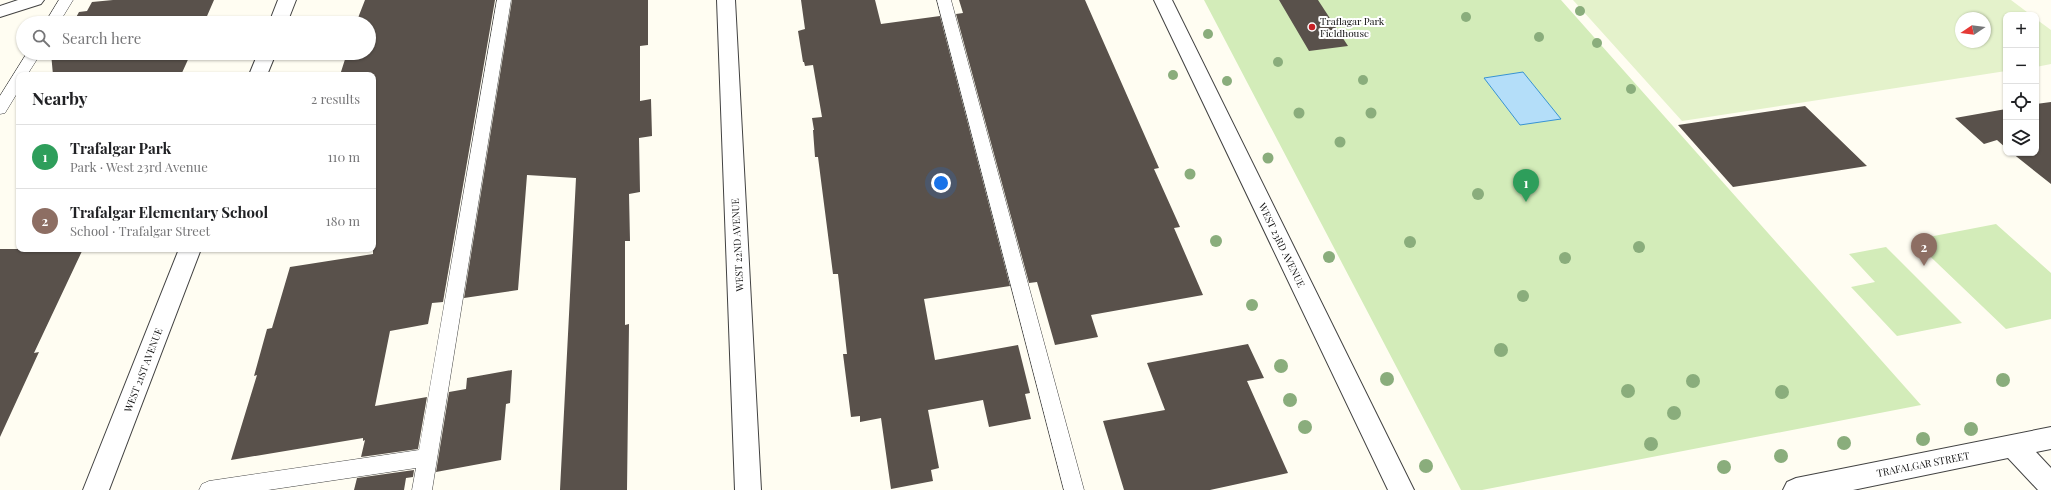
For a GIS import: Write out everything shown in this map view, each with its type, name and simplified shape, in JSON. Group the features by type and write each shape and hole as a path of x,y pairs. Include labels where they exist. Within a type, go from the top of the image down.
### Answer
{"street":[{"path":"0,12 35,0"},
{"path":"281,16 287,0"},
{"name":"WEST 22ND AVENUE","path":"726,0 748,490"},
{"name":"WEST 23RD AVENUE","path":"1163,0 1401,490"},
{"path":"259,72 264,60"},
{"name":"WEST 21ST AVENUE","path":"96,490 189,252"},
{"name":"TRAFALGAR STREET","path":"1796,490 2051,438"},
{"path":"2013,446 2051,486"}],"lane":[{"path":"56,16 66,0"},
{"path":"422,490 504,0"},
{"path":"944,0 1074,490"},
{"path":"22,72 30,60"},
{"path":"0,109 16,83"},
{"path":"209,490 428,457"}],"green space":[{"path":"1204,0 1561,0 1921,405 1482,490 1461,490"},
{"path":"1573,0 2011,0 2027,12 2003,12 2003,71 1682,121"},
{"path":"2039,21 2051,30 2051,64 2039,66"},
{"path":"1996,224 2051,273 2051,319 2006,329 1913,240"},
{"path":"1886,247 1962,323 1897,336 1851,287 1875,282 1849,254"}],"water":[{"path":"1523,72 1561,119 1520,125 1484,78"}],"building":[{"path":"113,0 214,0 207,16 77,16 79,12 87,11 92,2"},
{"path":"365,0 495,0 443,302 432,303 428,324 390,331 375,406 427,397 418,449 361,457 365,440 363,441 363,438 231,460 257,375 254,376 267,329 272,328 290,267 373,254 373,252 376,252 376,72 341,72 345,60 376,60 376,16 359,16"},
{"path":"512,0 648,0 648,45 640,46 640,101 651,99 652,136 639,138 640,192 629,194 630,241 625,241 625,325 629,324 627,490 560,490 576,178 527,175 518,290 464,298"},
{"path":"801,0 875,0 881,24 940,16 1010,286 924,299 935,360 1018,345 1030,393 1025,394 1031,419 989,427 983,400 928,410 939,468 931,470 933,481 891,489 881,418 860,422 860,416 851,417 843,354 847,354 838,274 833,274 818,157 815,157 812,118 822,117 813,65 805,66 803,62 798,31 805,29"},
{"path":"959,0 1085,0 1159,168 1154,169 1180,227 1174,228 1203,295 1091,315 1098,337 1055,345 1037,282 1029,283 956,14 963,13"},
{"name":"Traflagar Park Fieldhouse","path":"1279,0 1318,0 1348,46 1309,51"},
{"path":"52,60 188,60 182,72 53,72"},
{"path":"2051,102 2051,184 2016,156 2039,156 2039,104"},
{"path":"1805,106 1867,166 1733,187 1678,125"},
{"path":"2003,110 2003,145 1997,140 1984,144 1955,118"},
{"path":"0,249 16,249 16,252 82,252 34,353 39,352 0,437"},
{"path":"1248,344 1264,378 1247,381 1288,473 1210,490 1124,490 1103,421 1165,410 1147,363"},
{"path":"512,370 510,403 506,404 501,460 436,472 449,392 466,389 467,378"},
{"path":"414,470 413,477 406,478 404,490 354,490 357,478"}],"place":[{"name":"Traflagar Park Fieldhouse","path":"1312,27"},
{"name":"Trafalgar Park","path":"1526,202"},
{"name":"Trafalgar Elementary School","path":"1924,266"}]}
